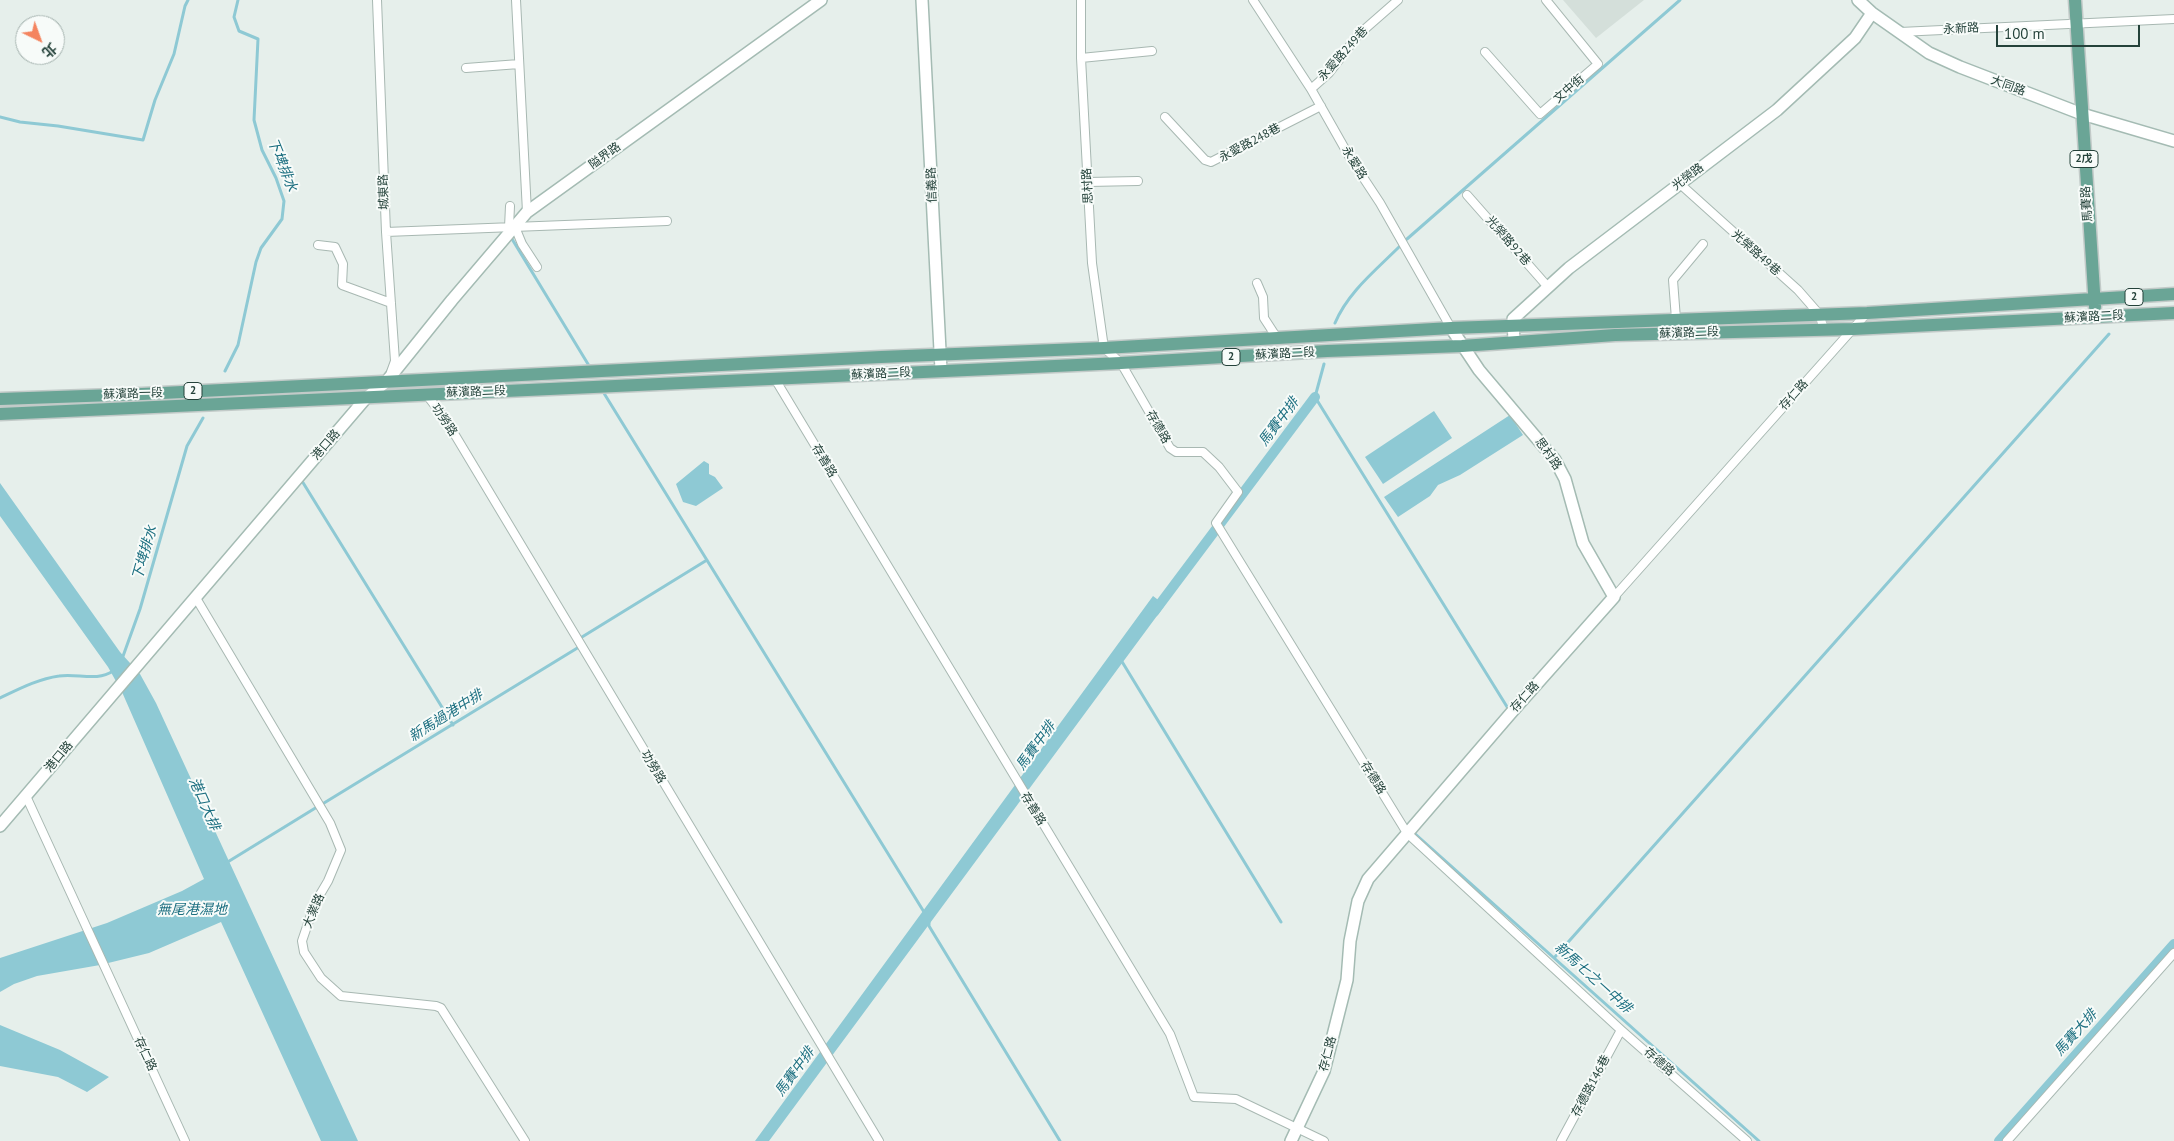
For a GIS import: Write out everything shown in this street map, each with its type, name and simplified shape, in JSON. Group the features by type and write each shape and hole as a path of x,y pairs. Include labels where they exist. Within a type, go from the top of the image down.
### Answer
{"main road":[{"name":"馬賽路","path":"2075,0 2096,317"},
{"name":"蘇濱路二段","path":"386,382 940,354 1104,348 1451,328 1867,313 2174,294"},
{"name":"蘇濱路二段","path":"366,398 1462,346 1615,335 1853,329 2174,313"},
{"path":"1615,321 1615,335"},
{"name":"蘇濱路一段","path":"0,398 142,394 386,382"},
{"path":"142,394 144,408"},
{"name":"蘇濱路一段","path":"0,414 366,398"}],"street":[{"name":"城東路","path":"377,0 386,232 395,361 386,382"},
{"path":"516,0 527,212"},
{"name":"隘界路","path":"512,227 527,212 821,0"},
{"name":"信義路","path":"922,0 941,370"},
{"name":"思村路","path":"1081,0 1081,58 1092,263 1104,348"},
{"name":"永愛路","path":"1253,0 1311,89 1349,156 1380,203 1451,328"},
{"name":"永愛路249巷","path":"1311,89 1328,73 1358,35 1398,0"},
{"name":"文中街","path":"1485,52 1540,114 1598,64 1546,0"},
{"name":"大同路","path":"1858,0 1872,13 1929,53 1960,67 2082,114 2174,141"},
{"name":"光榮路","path":"1512,326 1513,320 1569,268 1777,110 1855,38 1872,13"},
{"name":"永新路","path":"1898,32 2174,19"},
{"path":"1081,58 1152,51"},
{"path":"466,68 519,64"},
{"name":"永愛路248巷","path":"1165,117 1205,160 1211,162 1321,106"},
{"path":"1088,182 1138,181"},
{"name":"光榮路49巷","path":"1679,184 1798,290 1819,314 1824,329"},
{"name":"光榮路92巷","path":"1467,195 1548,287"},
{"path":"510,206 512,227 537,267"},
{"path":"386,232 667,221"},
{"name":"港口路","path":"0,826 366,398 386,382 512,227"},
{"path":"1676,319 1673,280 1703,244"},
{"path":"318,245 335,247 343,264 342,285 391,303"},
{"path":"1257,283 1263,297 1264,318 1277,338"},
{"name":"存仁路","path":"1291,1141 1298,1130 1324,1071 1347,980 1350,941 1358,901 1368,879 1406,833 1614,597 1867,313"},
{"path":"1512,326 1514,342"},
{"name":"思村路","path":"1451,328 1479,370 1555,460 1565,479 1583,543 1614,597"},
{"path":"1104,348 1121,363"},
{"name":"存德路","path":"1121,363 1170,448 1176,452 1203,452 1238,492 1216,523 1406,833 1621,1030 1747,1141"},
{"name":"存善路","path":"775,379 1170,1034 1194,1096 1236,1099 1324,1141"},
{"name":"功勞路","path":"426,394 446,420 879,1141"},
{"name":"大業路","path":"196,598 330,823 342,850 328,880 314,902 302,941 304,952 330,988 341,996 441,1008 525,1141"},
{"name":"存仁路","path":"26,796 58,875 89,933 185,1141"},
{"path":"2007,1141 2174,953"},
{"name":"存德路146巷","path":"1561,1141 1621,1030"}],"shaded area":[{"path":"1563,0 1644,0 1596,38"}],"water":[{"path":"1434,411 1452,438 1383,484 1365,457"},
{"path":"1510,415 1523,435 1460,475 1438,485 1430,496 1398,517 1384,497"},
{"path":"704,461 709,464 709,474 715,477 723,488 696,506 683,502 676,484"},
{"name":"無尾港濕地","path":"0,483 120,652 140,674 156,703 358,1141 321,1141 221,922 149,953 100,965 37,976 14,984 0,992 0,958 107,923 182,891 204,879 122,692 108,667 0,516"},
{"path":"1153,596 1165,605 769,1141 755,1141"},
{"path":"0,1025 60,1050 109,1077 87,1092 58,1077 0,1066"}],"waterway":[{"path":"0,117 20,122 58,126 143,140 155,100 174,54 188,0"},
{"name":"下埤排水","path":"225,371 238,345 256,262 261,248 282,219 284,201 276,178 262,150 254,120 258,39 239,31 234,17 238,0"},
{"path":"1407,239 1680,0"},
{"path":"512,239 591,369"},
{"path":"1335,323 1355,291 1400,246"},
{"path":"1554,958 2109,334"},
{"path":"1324,364 1315,397 1509,710"},
{"path":"602,390 924,912"},
{"name":"馬賽中排","path":"1154,612 1315,397"},
{"name":"下埤排水","path":"122,659 140,609 187,446 203,418"},
{"path":"302,481 453,725"},
{"name":"新馬過港中排","path":"582,637 707,560"},
{"name":"新馬過港中排","path":"324,803 579,647"},
{"path":"1121,660 1281,922"},
{"path":"0,698 51,677 66,675 94,677 113,671"},
{"name":"新馬過港中排","path":"226,863 317,807"},
{"name":"新馬七之一中排","path":"1413,832 1759,1141"},
{"path":"929,920 929,926 1060,1141"},
{"name":"馬賽大排","path":"1999,1141 2174,944"}],"water label":[{"name":"港口大排","path":"204,804"}]}
